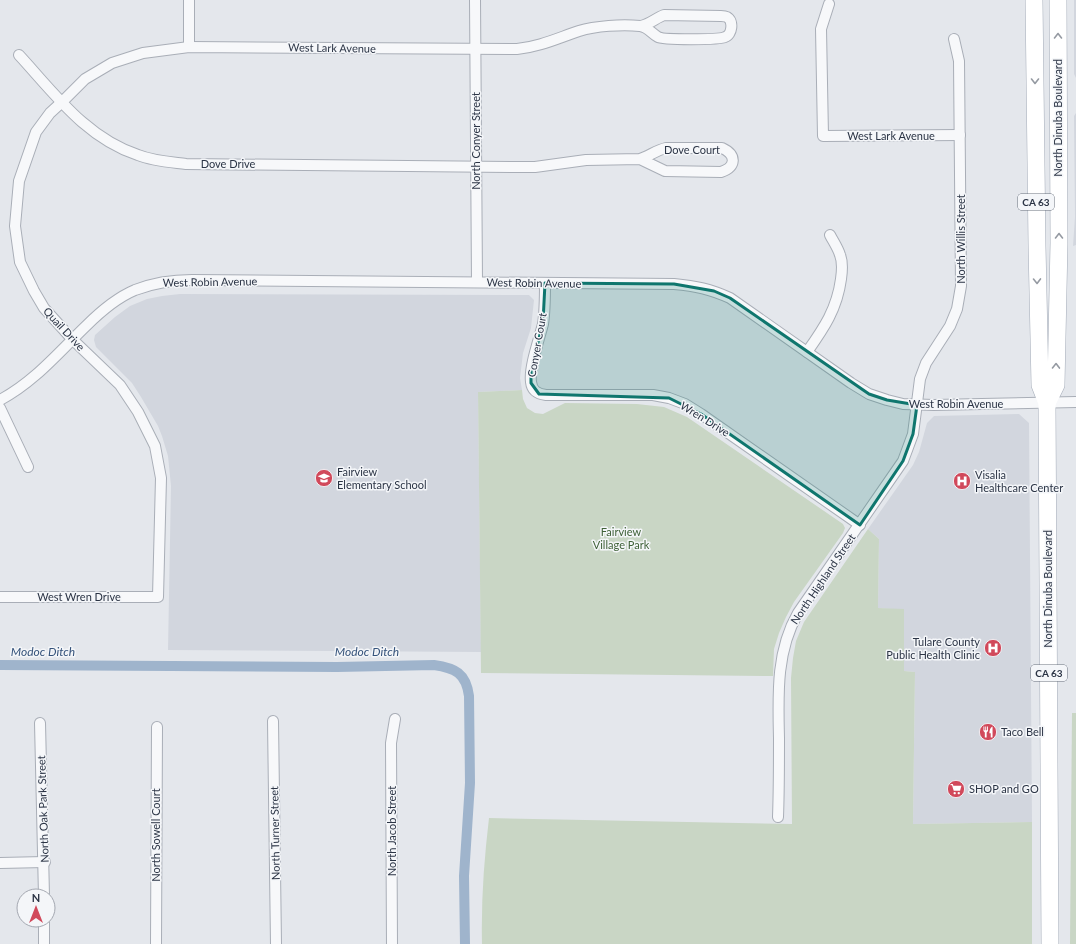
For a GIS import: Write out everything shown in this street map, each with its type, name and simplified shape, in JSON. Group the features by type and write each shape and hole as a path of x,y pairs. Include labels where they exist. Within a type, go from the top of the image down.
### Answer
{"main road":[{"name":"North Dinuba Boulevard","path":"1034,0 1040,385 1047,403 1050,944"},
{"name":"North Dinuba Boulevard","path":"1047,403 1056,385 1059,243 1058,0"}],"street":[{"path":"189,0 189,47"},
{"name":"North Conyer Street","path":"475,0 477,282"},
{"name":"West Lark Avenue","path":"829,4 821,29 823,136 960,135"},
{"path":"672,15 727,17 732,27 731,33 727,37 721,38 663,38 641,26 648,24 658,17 672,15"},
{"name":"West Lark Avenue","path":"189,47 476,50 527,48 537,46 580,30 600,27 641,26"},
{"name":"North Willis Street","path":"917,405 920,379 926,363 950,326 957,309 961,286 960,61 954,39"},
{"name":"Quail Drive","path":"158,597 161,478 155,446 138,412 120,385 72,339 44,308 20,262 14,226 19,182 36,132 50,113 85,79 112,63 143,53 189,47"},
{"name":"Dove Drive","path":"18,55 79,120 94,133 113,145 138,156 186,164 476,166"},
{"name":"Dove Court","path":"476,166 535,167 586,160 640,159 649,156 660,149 666,148 722,148 729,151 732,157 732,164 728,170 721,172 665,171 640,159"},
{"path":"807,352 825,326 835,306 839,290 842,271 840,255 830,235"},
{"name":"West Robin Avenue","path":"0,400 16,392 38,374 72,339 115,301 133,291 157,283 183,280 674,284 698,286 730,298 869,394 887,400 902,404 917,405 1076,402"},
{"name":"Conyer Court","path":"531,383 534,359 543,322 544,283"},
{"name":"Wren Drive","path":"531,383 534,390 539,394 653,395 669,398 685,404 860,525"},
{"name":"North Highland Street","path":"778,818 780,673 784,645 790,627 798,613 904,461 913,434 917,405"},
{"path":"0,408 28,467"},
{"name":"West Wren Drive","path":"0,597 158,597"},
{"name":"North Jacob Street","path":"392,944 391,743 395,719"},
{"name":"North Turner Street","path":"273,721 276,944"},
{"name":"North Oak Park Street","path":"40,723 45,862 44,888"},
{"name":"North Sowell Court","path":"156,944 157,727"},
{"path":"0,863 45,862"},
{"path":"44,928 44,944"}],"highlighted area":[{"path":"545,283 674,284 714,291 730,298 869,394 887,400 917,405 913,434 903,461 860,525 701,414 669,398 539,394 531,383 531,371 543,322"}],"shaded area":[{"path":"1074,0 1076,0 1076,78 1074,74"},
{"path":"1076,113 1076,245 1073,246 1075,217 1074,116"},
{"name":"Fairview Elementary School","path":"180,294 529,295 534,300 531,328 523,353 520,378 522,390 478,392 481,652 168,650 171,486 168,456 158,426 141,397 132,383 96,347 94,340 95,335 130,306 147,299"},
{"path":"1019,414 1029,423 1032,822 913,824 915,672 904,671 904,610 878,608 879,539 868,529 913,465 919,452 927,423 934,416"}],"green space":[{"name":"Fairview Village Park","path":"522,390 523,399 527,408 535,413 543,414 565,403 637,404 664,407 687,417 843,524 845,528 843,533 794,602 786,617 774,649 773,676 481,673 478,392"},
{"path":"868,529 879,539 878,608 904,609 904,671 915,672 913,824 1032,822 1032,944 482,944 483,881 489,818 792,824 791,678 796,641 804,622"},
{"path":"1072,713 1076,713 1076,944 1070,944"}],"waterway":[{"name":"Modoc Ditch","path":"0,665 337,667 434,665 454,670 465,682 469,696 470,783 464,876 465,944"}],"place":[{"name":"Fairview Elementary School","path":"324,478"},
{"name":"Visalia Healthcare Center","path":"962,481"},
{"name":"Tulare County Public Health Clinic","path":"993,648"},
{"name":"Taco Bell","path":"988,732"},
{"name":"SHOP and GO","path":"956,789"}]}
